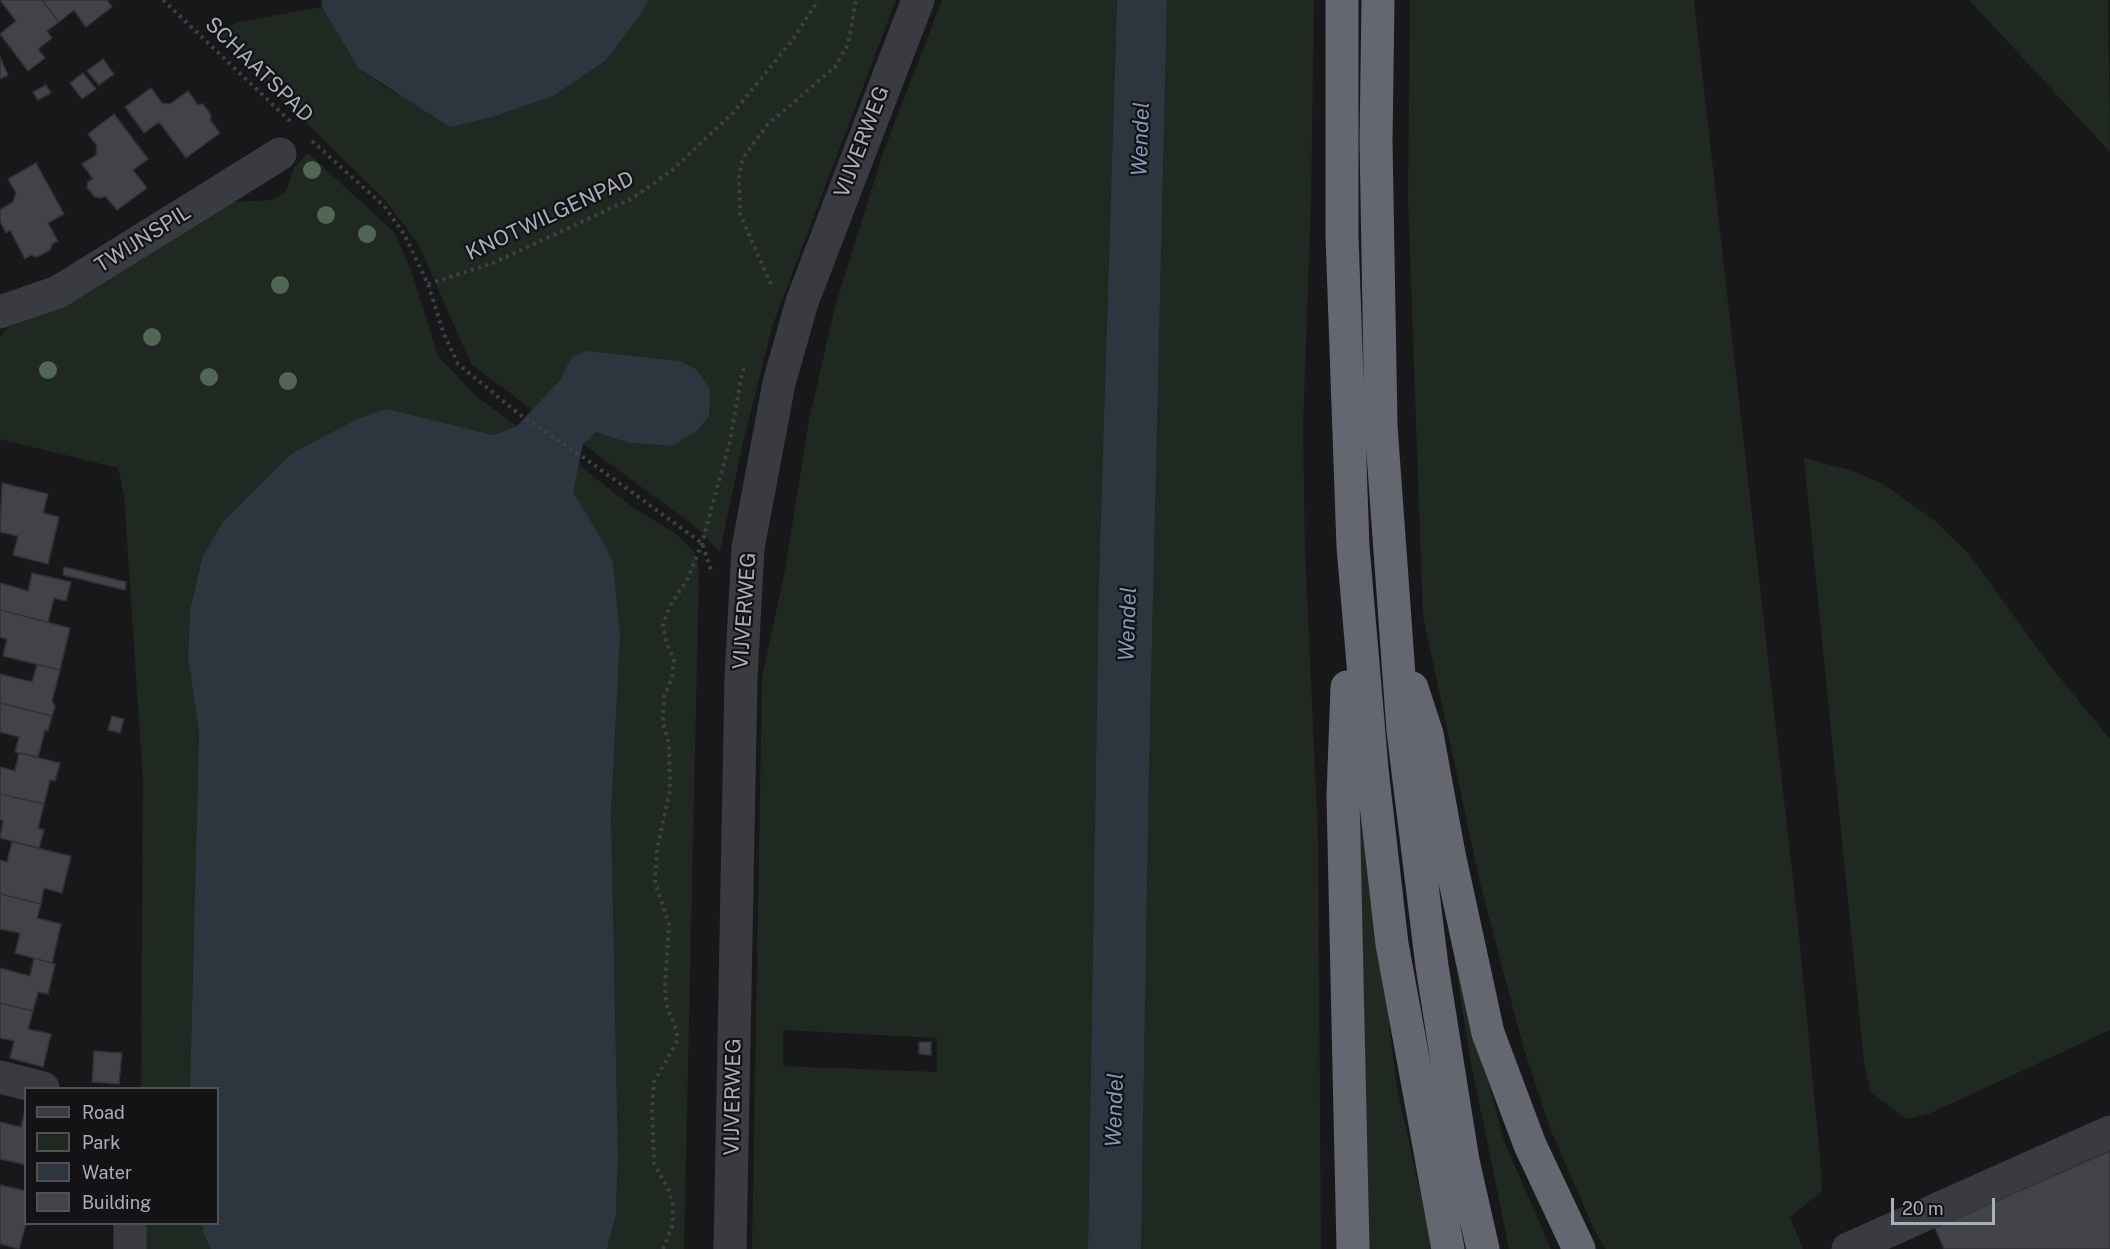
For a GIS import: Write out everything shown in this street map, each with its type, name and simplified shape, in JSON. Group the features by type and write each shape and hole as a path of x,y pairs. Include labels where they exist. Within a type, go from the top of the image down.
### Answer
{"highway":[{"path":"1342,0 1342,236 1353,547 1372,769 1392,944 1448,1249"},
{"path":"1378,0 1376,141 1381,426 1395,635 1413,822 1432,966 1463,1161 1483,1249"},
{"path":"1353,547 1343,796 1353,1249"},
{"path":"1395,635 1427,734 1449,854 1488,1033 1530,1145 1579,1249"}],"street":[{"name":"VIJVERWEG","path":"730,1249 741,678 748,548 779,383 802,302 918,0"},
{"name":"TWIJNSPIL","path":"0,312 58,292 296,140"},
{"path":"0,1077 37,1087"},
{"path":"1848,1249 2110,1132"},
{"path":"130,1225 130,1249"}],"path":[{"name":"SCHAATSPAD","path":"163,0 296,140 384,206 404,234 428,284 444,334 458,364 519,414 584,457 702,543 711,569 711,580"},
{"name":"KNOTWILGENPAD","path":"428,284 492,263 631,199 671,171 733,113 794,38 818,0"}],"green space":[{"path":"646,0 896,0 773,324 743,442 720,552 697,528 583,444 596,431 629,443 672,446 697,431 709,416 571,358 560,380 534,411 471,364 419,245 385,200 215,34 238,22 322,7 358,68 396,94"},
{"path":"942,0 1117,0 1099,576 1088,1249 752,1249 762,678 785,570 809,420 835,307 883,153","holes":["783,1030 937,1038 937,1072 783,1066"]},
{"path":"1167,0 1314,0 1311,200 1303,426 1305,550 1318,837 1321,1249 1141,1249 1149,772"},
{"path":"1410,0 1694,0 1798,924 1820,1157 1822,1191 1790,1217 1803,1249 1606,1249 1596,1234 1550,1128 1523,1046 1480,883 1423,616 1408,198"},
{"path":"1969,0 2108,0 2110,152"},
{"path":"308,153 394,232 410,267 438,356 477,397 517,426 493,435 478,431 243,502 223,523 202,558 190,610 188,657 199,732 190,1087 141,1087 143,781 124,495 118,468 0,439 0,337 7,328 61,305 232,202 272,200 286,192 294,168"},
{"path":"1804,458 1853,471 1883,484 1934,520 1967,552 2052,668 2110,739 2110,1030 1931,1113 1907,1119 1871,1093 1864,1063"},
{"path":"577,464 634,508 676,534 695,553 699,569 684,1249 607,1249 616,1214 618,1155 611,813 620,637 587,517 573,492"},
{"path":"1362,801 1397,1088 1433,1249 1367,1249 1348,802"},
{"path":"1454,954 1504,1141 1551,1249 1509,1249 1469,1053"},
{"path":"142,1225 202,1225 211,1249 143,1249"}],"water":[{"path":"321,0 648,0 641,14 606,60 553,96 492,117 450,127 358,68 322,7"},
{"name":"Wendel","path":"1117,0 1167,0 1149,772 1141,1249 1088,1249 1099,576"},
{"path":"585,351 680,361 697,370 710,390 709,416 697,431 672,446 629,443 596,432 583,444 573,492 605,545 613,563 620,637 611,813 618,1155 616,1214 607,1249 211,1249 202,1225 219,1225 219,1087 190,1087 199,732 188,657 190,610 202,558 222,523 291,454 359,418 387,409 493,435 517,426 560,380 571,358"}],"building":[{"path":"0,0 42,0 59,22 47,31 52,38 38,49 45,58 28,71 0,34 16,21"},
{"path":"42,0 107,0 112,7 86,27 74,10 59,22"},
{"path":"0,57 8,75 0,79"},
{"path":"103,59 114,74 99,85 87,71"},
{"path":"83,73 96,89 82,99 70,83"},
{"path":"46,85 51,93 38,100 33,92"},
{"path":"151,88 162,103 170,104 188,91 198,105 203,104 211,115 210,120 220,133 186,158 159,122 144,133 125,107"},
{"path":"114,114 148,159 133,170 147,188 117,210 105,196 95,197 87,188 88,182 93,179 82,164 96,155 97,146 88,134"},
{"path":"36,163 64,214 48,223 58,241 52,244 50,250 37,257 31,255 25,259 10,230 6,233 0,221 0,210 13,202 16,193 8,179"},
{"path":"2,483 48,494 43,513 59,517 48,564 13,555 18,536 0,532"},
{"path":"64,567 126,582 125,590 63,575"},
{"path":"32,573 71,582 66,601 54,598 48,622 0,610 0,583 28,591"},
{"path":"0,610 70,628 60,670 3,656 7,639 0,637"},
{"path":"37,665 60,670 52,701 55,706 52,716 0,703 0,674 32,682"},
{"path":"0,703 52,716 48,731 45,730 38,757 15,752 19,737 0,732"},
{"path":"112,716 124,719 120,733 108,730"},
{"path":"19,753 60,763 55,781 50,780 44,804 0,794 0,767 15,771"},
{"path":"0,794 44,804 38,828 44,830 39,848 0,838 3,821 0,820"},
{"path":"12,842 71,856 62,893 44,888 41,904 0,894 0,860 7,862"},
{"path":"0,894 41,904 37,918 61,924 52,963 15,953 20,933 0,929"},
{"path":"34,958 55,964 48,994 38,992 33,1011 0,1003 0,968 30,976"},
{"path":"0,1003 33,1011 28,1029 51,1034 43,1067 10,1058 14,1041 0,1038"},
{"path":"919,1042 931,1042 931,1055 919,1054"},
{"path":"94,1051 122,1053 119,1084 92,1082"},
{"path":"24,1115 24,1165 0,1159 0,1122 21,1127"},
{"path":"2110,1151 2110,1249 1944,1249 1935,1228"},
{"path":"0,1185 24,1191 26,1225 19,1249 0,1244"}]}
